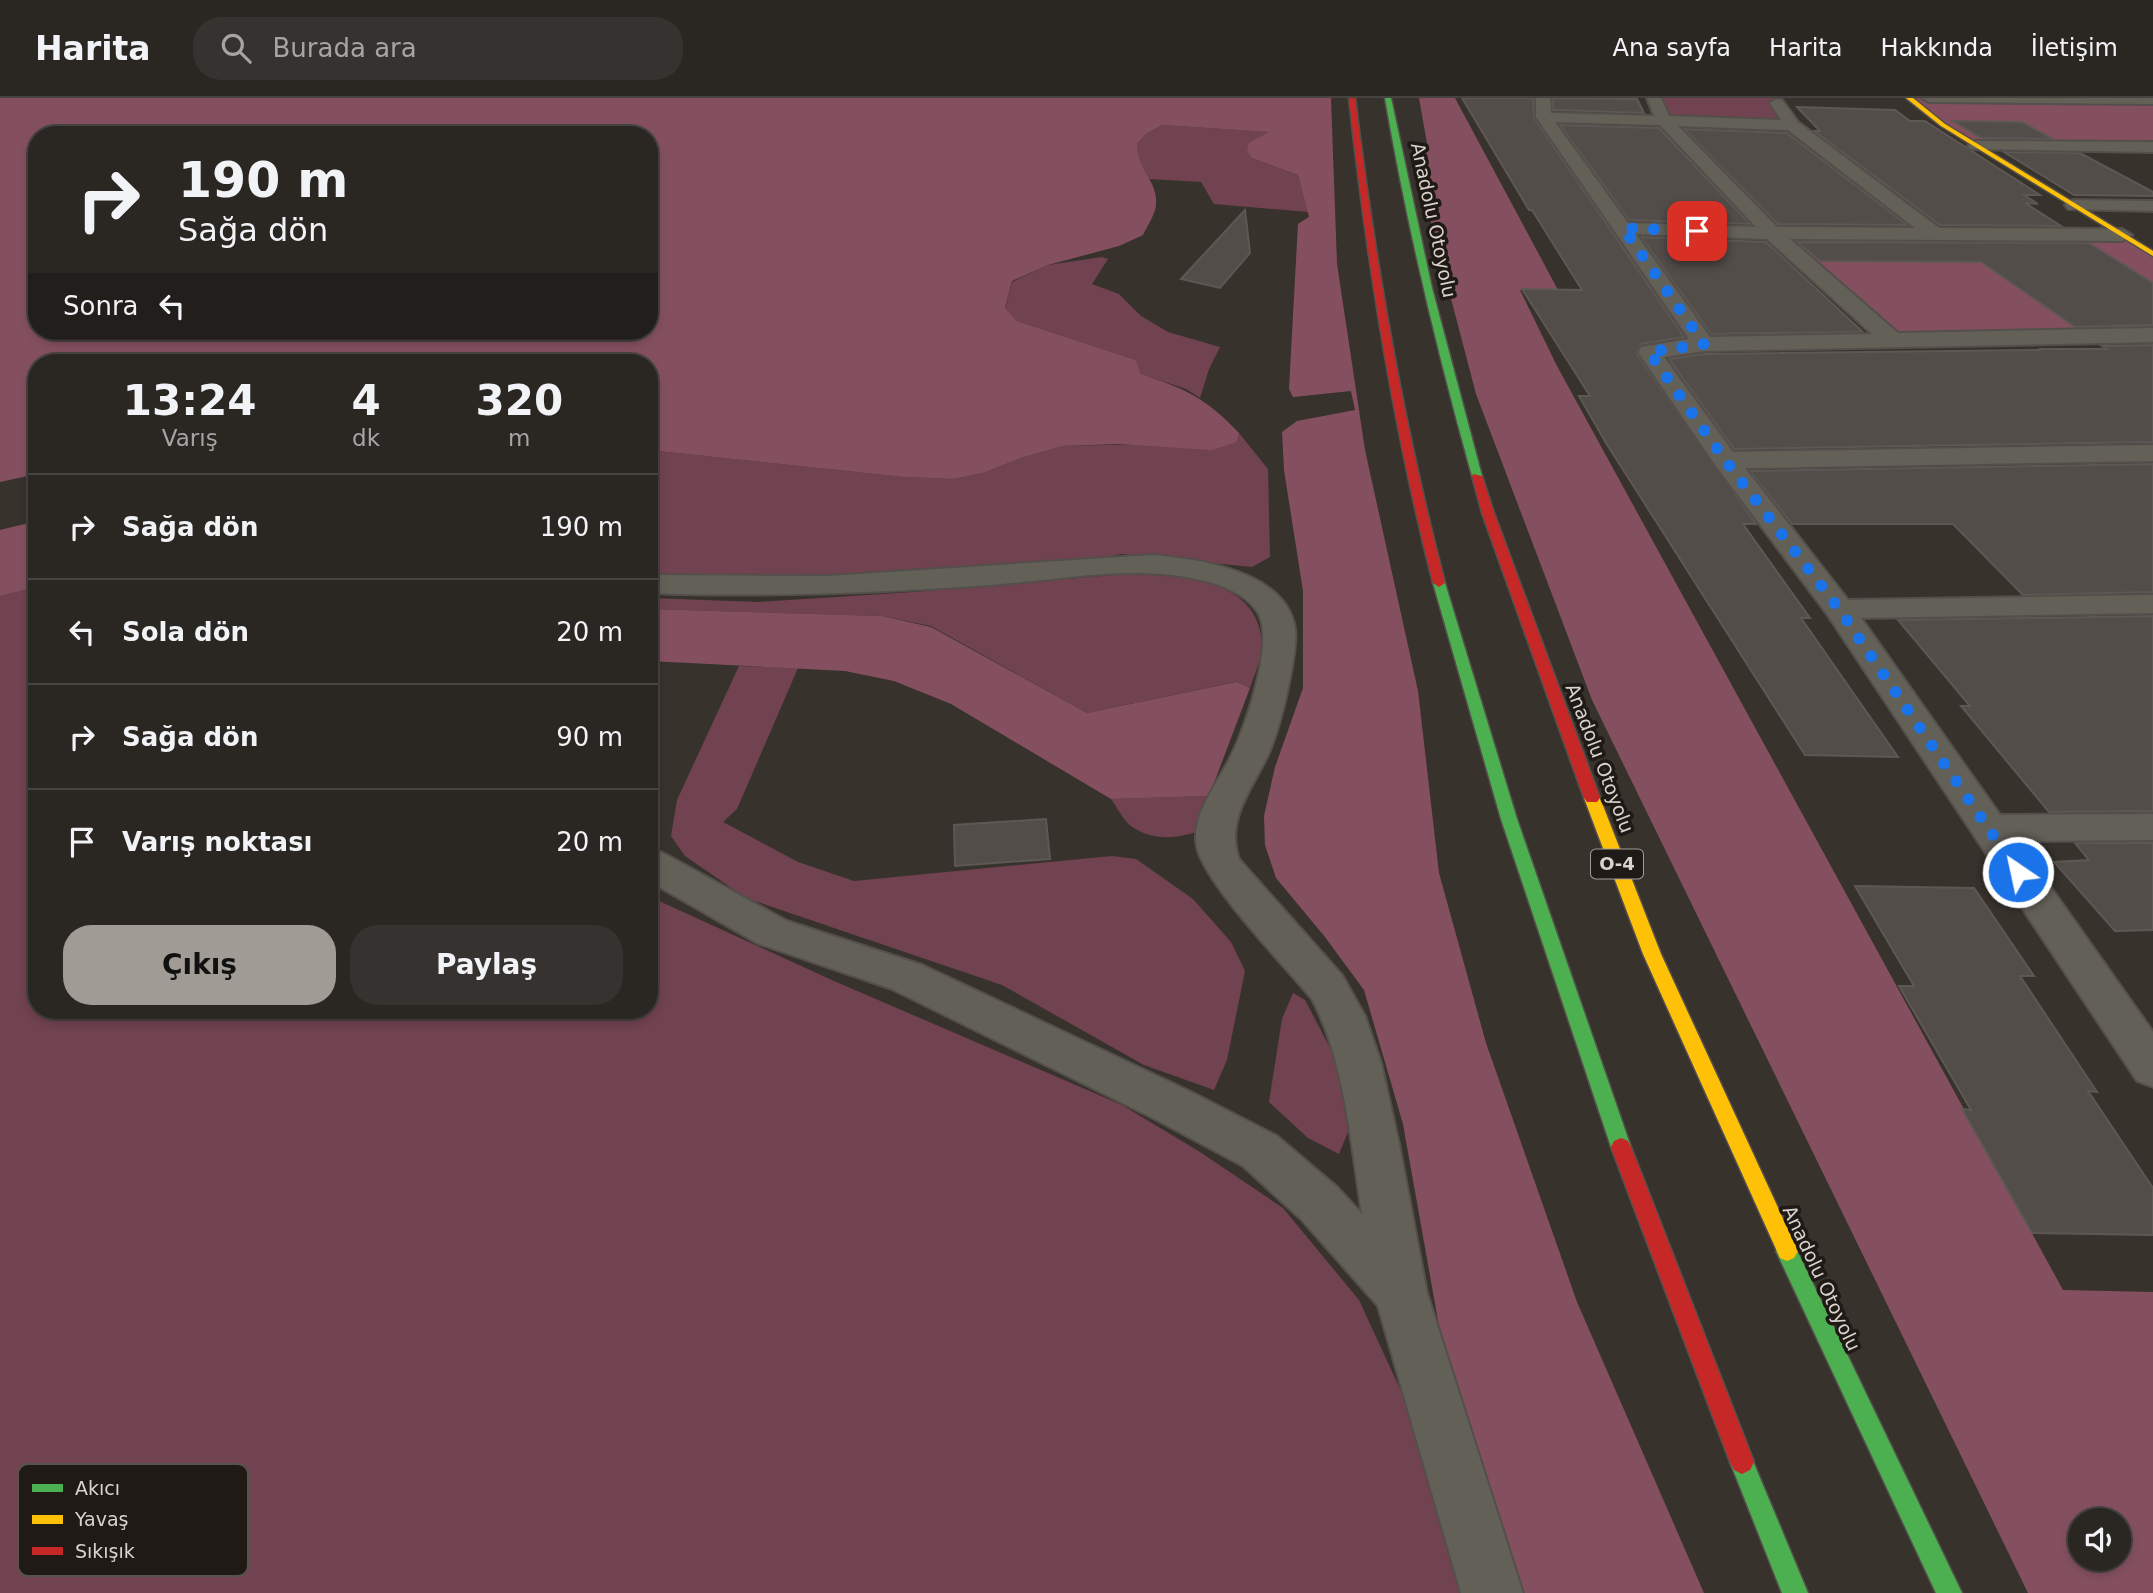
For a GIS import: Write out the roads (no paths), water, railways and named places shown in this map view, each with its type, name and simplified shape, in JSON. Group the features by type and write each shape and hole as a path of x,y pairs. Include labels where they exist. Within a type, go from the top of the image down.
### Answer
{"main road":[{"path":"1352,98 1389,371 1422,516 1476,716 1554,957 1702,1364 1795,1593"},
{"name":"Anadolu Otoyolu","path":"1388,98 1401,175 1445,364 1488,513 1565,729 1658,966 1827,1340 1949,1593"},
{"path":"1909,98 1943,125 2153,254"}],"street":[{"path":"1654,98 1663,120 1772,233 1892,340"},
{"path":"1774,98 1792,125 1935,234"},
{"path":"1929,98 2153,100"},
{"path":"1543,107 1663,120 1792,125"},
{"path":"1543,107 1704,344"},
{"path":"1976,146 2153,147"},
{"path":"2074,205 2153,206"},
{"path":"1623,228 1772,233 2122,235"},
{"path":"2153,335 1704,344 1649,352 1725,460 1839,609 2153,1068"},
{"path":"1725,460 2153,453"},
{"path":"658,584 787,587 874,584 1142,564 1193,569 1220,577 1266,600 1276,614 1279,632 1275,669 1255,742 1216,825 1214,845 1229,873 1327,987 1343,1016 1366,1104 1401,1293 1492,1593"},
{"path":"1839,609 2153,604"},
{"path":"1989,828 2153,827"},
{"path":"658,868 772,932 908,977 1174,1106 1260,1151 1319,1203 1401,1293"}]}
